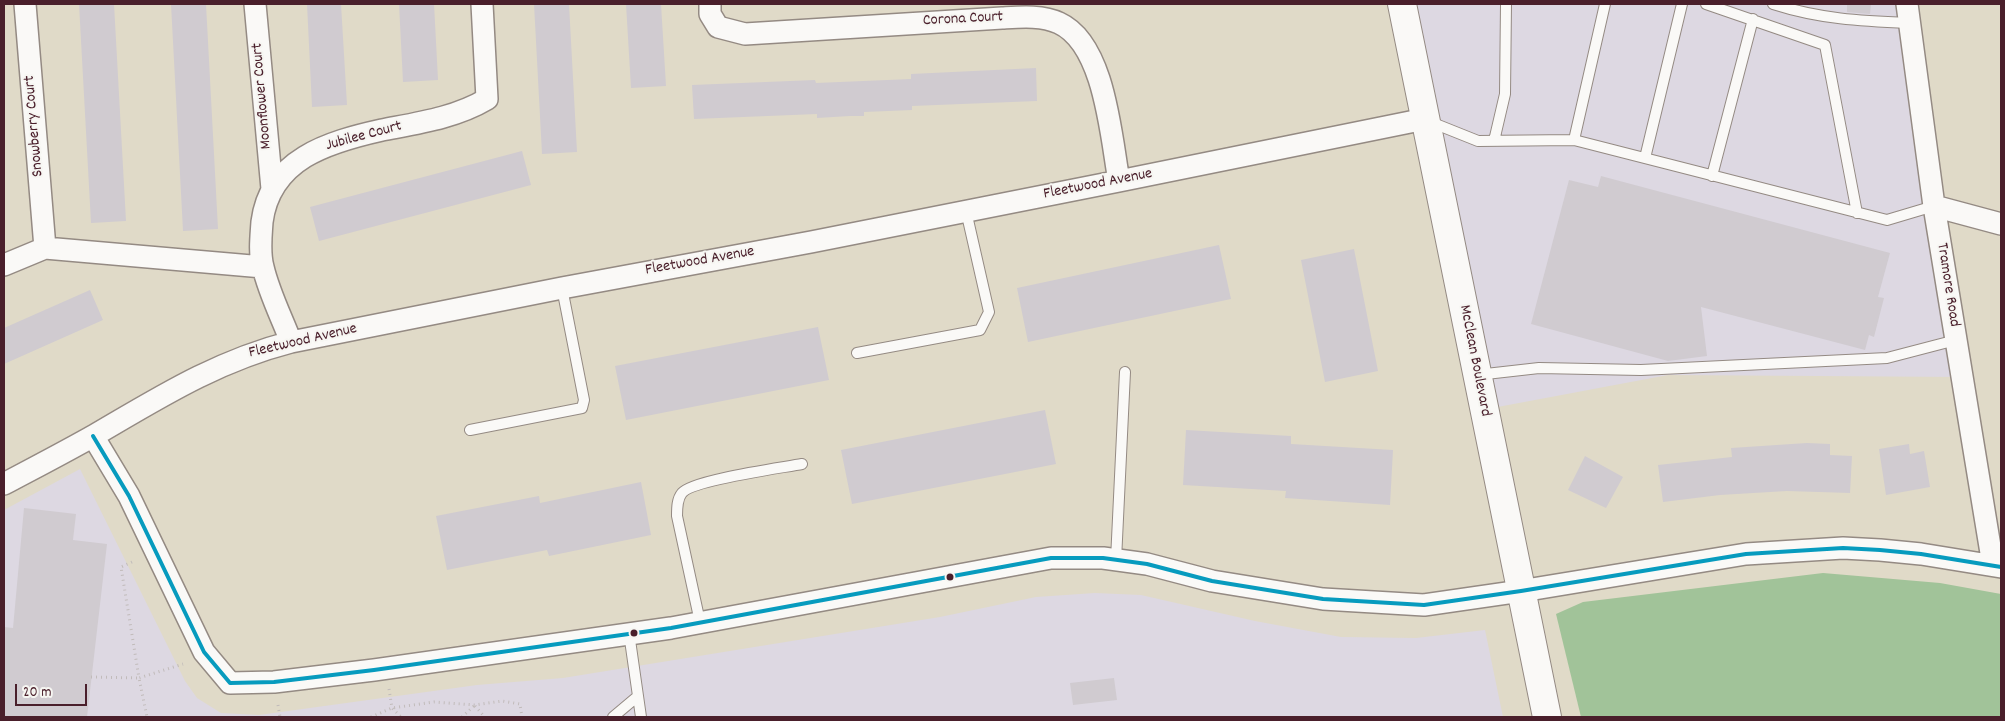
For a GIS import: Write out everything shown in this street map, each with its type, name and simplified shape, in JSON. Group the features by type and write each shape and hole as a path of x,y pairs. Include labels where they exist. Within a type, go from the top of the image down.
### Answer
{"street":[{"name":"Snowberry Court","path":"25,4 44,248"},
{"name":"Moonflower Court","path":"255,4 272,189"},
{"name":"Jubilee Court","path":"291,342 263,267 260,248 266,203 272,189 289,169 307,154 331,144 461,113 487,100 482,4"},
{"name":"Corona Court","path":"710,4 710,14 718,27 745,34 943,12 1026,17 1058,22 1073,32 1091,58 1103,92 1119,181"},
{"name":"McClean Boulevard","path":"1402,4 1547,717"},
{"name":"Tramore Road","path":"1908,14 1934,206 1997,566"},
{"name":"Fleetwood Avenue","path":"4,484 93,436 167,391 251,353 291,342 562,288 802,244 1425,119"},
{"path":"1934,206 2001,224"},
{"path":"4,265 44,248 263,267"},
{"path":"93,436 129,496 204,652 230,683 274,682 374,670 629,633 700,622 1051,558 1103,558 1147,564 1212,581 1323,599 1424,605 1746,554 1843,548 1921,554 1997,566"}],"lane":[{"path":"1494,141 1505,94 1506,4"},
{"path":"1574,140 1605,4"},
{"path":"1645,158 1682,4"},
{"path":"1706,4 1825,45 1857,213"},
{"path":"1773,4 1813,16 1838,19 1908,14"},
{"path":"1712,176 1753,19"},
{"path":"1425,119 1478,141 1574,140 1887,220 1934,206"},
{"path":"857,353 980,330 989,312 966,211"},
{"path":"470,430 582,408 584,400 562,288"},
{"path":"1476,375 1539,368 1641,370 1888,358 1956,340"},
{"path":"1116,560 1126,372"},
{"path":"700,622 677,516 682,492 698,484 802,464"},
{"path":"629,633 642,717"},
{"path":"613,717 638,696"}],"path":[{"path":"132,562 121,567 147,717"},
{"path":"91,677 140,678 183,664"},
{"path":"388,688 392,708 400,717"},
{"path":"371,717 392,708 434,702 475,705 502,701 520,704 522,717"},
{"path":"278,705 280,717"},
{"path":"462,717 475,705"},
{"path":"475,705 485,717"}],"shaded area":[{"path":"1407,4 1911,4 1965,377 1668,375 1487,409"},
{"path":"80,469 185,681 197,698 221,713 259,715 477,685 563,678 940,617 1036,597 1095,593 1141,595 1255,621 1341,637 1416,638 1485,630 1503,717 4,717 4,510"}],"green space":[{"path":"1823,573 1940,583 2001,594 2001,717 1581,717 1556,614 1583,602"}],"building":[{"path":"79,4 114,4 126,221 91,223"},
{"path":"171,4 206,4 218,229 183,231"},
{"path":"307,4 341,4 347,105 312,107"},
{"path":"399,4 434,4 438,80 403,82"},
{"path":"534,4 569,4 577,152 542,154"},
{"path":"626,4 661,4 666,86 631,88"},
{"path":"1847,4 1871,4 1870,14 1847,12"},
{"path":"1036,68 1037,101 912,106 912,110 864,112 864,116 817,118 817,114 694,119 692,85 815,80 816,83 911,79 911,74"},
{"path":"522,151 531,185 319,241 310,207"},
{"path":"1601,176 1890,253 1878,297 1884,298 1874,337 1869,335 1865,350 1701,307 1707,356 1668,361 1531,324 1569,180 1598,187"},
{"path":"1219,245 1231,299 1028,342 1017,288"},
{"path":"1354,249 1378,371 1325,382 1301,260"},
{"path":"90,290 103,320 4,364 4,328"},
{"path":"818,327 829,380 626,420 615,366"},
{"path":"1045,410 1056,464 852,504 841,450"},
{"path":"1186,430 1291,436 1291,444 1393,450 1390,505 1285,498 1286,491 1183,485"},
{"path":"1807,443 1830,444 1830,455 1852,456 1850,493 1787,491 1720,495 1663,502 1658,465 1732,457 1731,448"},
{"path":"1909,444 1910,454 1924,451 1930,487 1886,495 1879,449"},
{"path":"1585,456 1623,477 1606,508 1568,490"},
{"path":"641,482 651,535 549,556 547,550 447,570 436,516 539,496 540,503"},
{"path":"24,508 76,514 73,540 107,544 87,717 4,717 4,627 13,628"},
{"path":"1114,678 1117,700 1073,705 1070,683"}],"transit line":[{"path":"93,436 129,496 204,652 230,683 274,682 374,670 671,628 1051,558 1103,558 1147,564 1212,581 1323,599 1424,605 1746,554 1843,548 1921,554 2001,567"}]}
